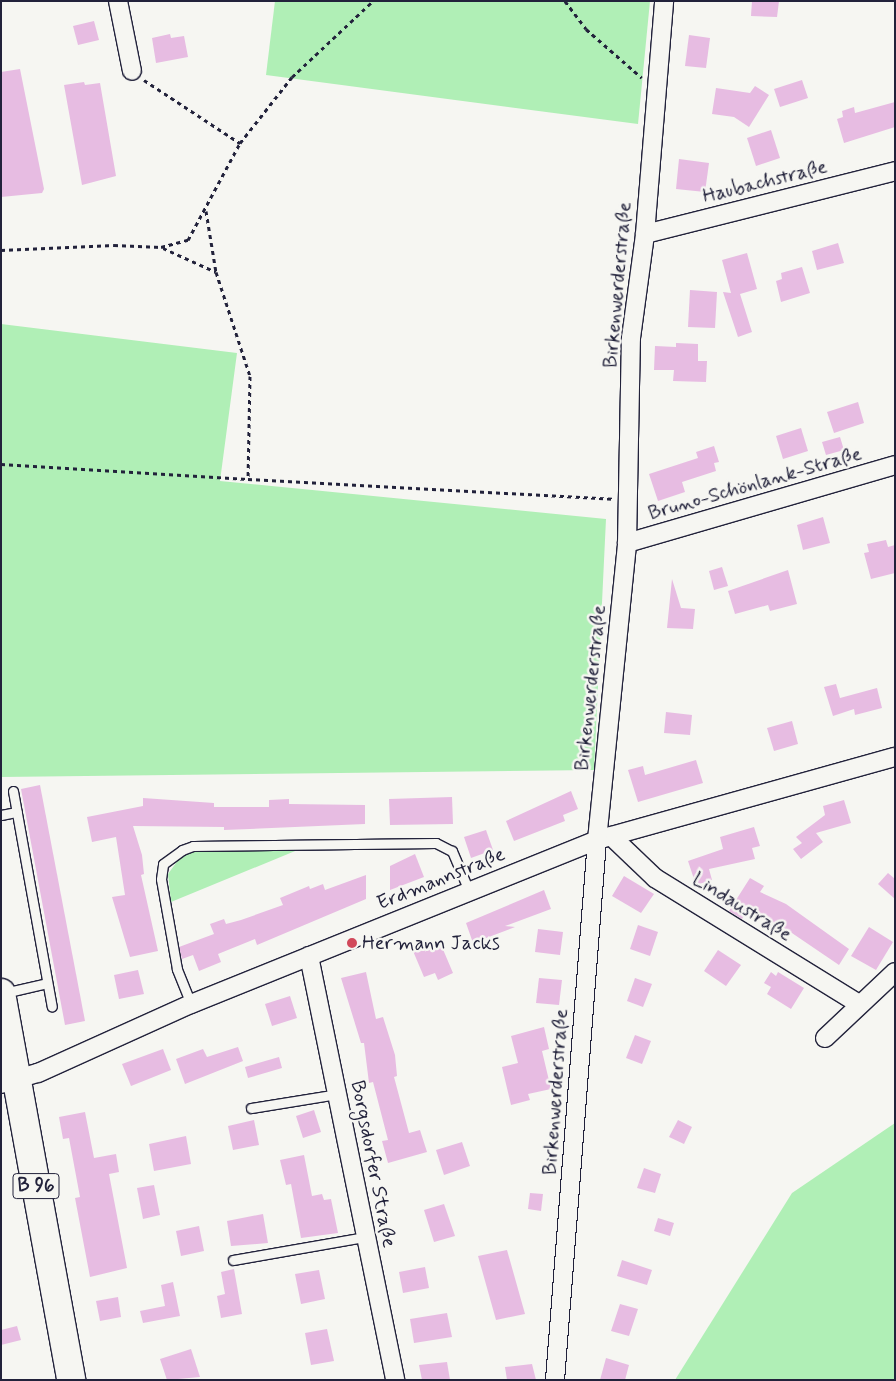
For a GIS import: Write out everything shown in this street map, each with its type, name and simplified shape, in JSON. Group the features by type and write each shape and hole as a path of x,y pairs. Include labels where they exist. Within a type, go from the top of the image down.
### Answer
{"main road":[{"name":"B 96","path":"1,993 9,1082 71,1380"}],"street":[{"path":"118,1 132,71"},
{"name":"Birkenwerderstraße","path":"555,1380 604,838 627,543 631,338 645,234 664,1"},
{"name":"Haubachstraße","path":"645,234 895,171"},
{"name":"Bruno-Schönlank-Straße","path":"627,543 895,465"},
{"name":"Erdmannstraße","path":"9,1082 191,1004 604,838 895,757"},
{"name":"Lindaustraße","path":"604,838 655,878 859,1004"},
{"name":"Borgsdorfer Straße","path":"309,956 395,1380"},
{"path":"825,1038 895,972"}],"lane":[{"path":"13,791 52,1007"},
{"path":"1,815 17,812"},
{"path":"191,1004 177,969 161,878 163,864 182,850 193,846 436,843 452,851 469,891"},
{"path":"1,993 48,983"},
{"path":"251,1108 337,1094"},
{"path":"233,1260 365,1237"}],"path":[{"path":"162,247 193,237 240,143 292,77 373,1"},
{"path":"565,1 586,29 656,88"},
{"path":"132,71 240,143"},
{"path":"206,211 216,272 250,376 248,479"},
{"path":"1,250 114,245 162,247 177,251 216,272"},
{"path":"1,464 629,500"}],"green space":[{"path":"275,1 650,1 638,124 266,75"},
{"path":"1,324 237,353 220,481 606,519 594,770 1,777"},
{"path":"300,849 171,902 168,874 181,856 194,852"},
{"path":"895,1123 895,1380 675,1380 792,1193"}],"building":[{"path":"752,1 779,1 777,17 751,16"},
{"path":"94,21 99,40 78,45 73,26"},
{"path":"170,34 171,38 184,36 188,57 156,63 152,38"},
{"path":"689,35 710,38 706,68 685,66"},
{"path":"20,69 44,189 42,193 1,197 1,72"},
{"path":"802,80 808,98 780,107 774,89"},
{"path":"84,82 85,85 100,83 116,176 82,185 64,85"},
{"path":"755,86 769,95 749,127 734,117 712,114 716,88 750,93"},
{"path":"895,102 895,127 844,143 837,119 843,117 842,111 854,107 855,113"},
{"path":"771,130 780,158 756,166 747,138"},
{"path":"679,159 709,163 705,192 676,189"},
{"path":"838,243 844,263 817,270 812,251"},
{"path":"747,253 757,289 740,294 752,332 738,337 723,292 731,293 722,260"},
{"path":"802,267 810,293 781,302 776,281 782,279 781,273"},
{"path":"690,290 717,292 715,328 688,327"},
{"path":"676,343 698,344 698,361 707,361 706,382 673,381 674,370 654,370 655,346 676,347"},
{"path":"858,402 864,423 834,433 827,412"},
{"path":"801,428 808,451 783,459 776,436"},
{"path":"840,437 844,450 826,455 822,442"},
{"path":"714,446 719,462 714,463 716,471 682,482 685,492 658,501 649,474 698,458 696,452"},
{"path":"823,517 830,543 803,550 797,525"},
{"path":"886,540 888,547 895,545 895,573 871,579 864,553 869,552 867,544"},
{"path":"722,567 728,586 714,590 709,571"},
{"path":"788,570 797,604 770,611 768,605 735,614 728,591"},
{"path":"672,579 681,608 695,609 693,629 667,628"},
{"path":"836,684 840,698 877,688 882,708 855,715 854,709 833,716 824,687"},
{"path":"666,712 692,715 690,735 664,733"},
{"path":"792,721 798,744 774,751 767,728"},
{"path":"696,760 703,783 638,802 628,770 643,766 645,775"},
{"path":"40,785 85,1021 65,1025 21,789"},
{"path":"571,791 578,809 563,815 565,821 514,841 506,821"},
{"path":"452,797 453,824 390,825 389,799"},
{"path":"143,798 214,803 214,807 269,807 269,800 289,799 289,804 365,805 365,824 224,830 224,827 133,826 142,855 144,874 141,875 158,951 130,957 112,897 125,895 116,837 92,842 87,817 143,806"},
{"path":"844,800 851,823 816,833 823,842 801,859 793,849 802,843 796,837 825,815 823,806"},
{"path":"754,827 760,846 752,848 755,859 709,869 712,880 696,885 688,861 723,849 720,837"},
{"path":"486,830 493,850 471,858 464,837"},
{"path":"415,854 424,877 390,890 390,866"},
{"path":"888,873 895,879 895,899 878,884"},
{"path":"366,875 366,899 257,945 255,939 218,954 221,962 199,971 193,955 182,959 179,947 214,934 210,924 224,919 226,924 283,905 280,898 309,886 310,889 323,884 325,890"},
{"path":"624,876 654,894 641,913 612,896"},
{"path":"750,878 764,886 760,892 786,904 849,949 839,965 786,929 748,910 742,919 729,911"},
{"path":"544,890 551,909 505,926 515,927 473,943 466,923"},
{"path":"638,925 658,932 650,956 630,949"},
{"path":"869,927 893,942 876,970 851,956"},
{"path":"538,929 563,932 560,955 535,952"},
{"path":"439,940 453,973 438,980 435,973 424,977 413,951"},
{"path":"718,950 741,965 726,986 704,971"},
{"path":"138,970 144,994 119,999 114,975"},
{"path":"366,972 376,1019 383,1017 395,1055 397,1076 394,1077 409,1133 420,1130 427,1152 388,1163 382,1141 388,1140 373,1082 369,1083 364,1043 361,1043 341,978"},
{"path":"771,972 776,976 778,972 804,988 791,1009 767,994 771,987 764,983"},
{"path":"539,978 562,980 559,1005 536,1003"},
{"path":"635,978 652,984 643,1007 627,1001"},
{"path":"290,996 297,1018 272,1026 265,1004"},
{"path":"544,1027 549,1049 542,1051 551,1089 528,1094 530,1100 511,1105 502,1067 518,1063 511,1036"},
{"path":"635,1035 651,1041 642,1064 626,1058"},
{"path":"238,1047 243,1061 185,1084 176,1059 203,1049 207,1057"},
{"path":"163,1049 171,1070 131,1086 122,1064"},
{"path":"279,1057 282,1068 248,1078 245,1067"},
{"path":"314,1110 321,1132 303,1138 296,1116"},
{"path":"85,1112 94,1158 116,1154 119,1172 109,1174 127,1268 90,1277 75,1198 80,1197 69,1138 63,1139 59,1117"},
{"path":"254,1120 259,1145 233,1150 228,1126"},
{"path":"678,1120 692,1127 684,1144 669,1137"},
{"path":"186,1136 191,1164 154,1171 149,1144"},
{"path":"462,1142 470,1166 444,1175 436,1150"},
{"path":"304,1155 312,1196 322,1194 324,1200 331,1199 338,1233 301,1238 291,1184 286,1185 280,1160"},
{"path":"644,1168 661,1174 655,1193 637,1188"},
{"path":"154,1185 160,1215 143,1219 137,1188"},
{"path":"530,1193 543,1194 541,1211 528,1209"},
{"path":"444,1204 455,1236 434,1242 424,1210"},
{"path":"263,1214 268,1243 231,1246 227,1221"},
{"path":"658,1218 674,1223 670,1236 654,1231"},
{"path":"199,1226 204,1251 181,1256 176,1231"},
{"path":"507,1250 525,1314 496,1320 478,1256"},
{"path":"622,1260 652,1270 647,1285 617,1276"},
{"path":"425,1267 429,1288 403,1293 399,1272"},
{"path":"234,1269 242,1314 221,1318 217,1296 225,1294 221,1272"},
{"path":"319,1270 325,1299 301,1304 295,1274"},
{"path":"173,1282 180,1316 143,1323 140,1311 165,1306 161,1285"},
{"path":"118,1297 121,1317 100,1321 96,1301"},
{"path":"620,1304 638,1309 629,1336 611,1331"},
{"path":"447,1313 452,1337 414,1343 410,1319"},
{"path":"17,1326 21,1340 1,1345 1,1330"},
{"path":"327,1329 334,1361 311,1365 305,1333"},
{"path":"191,1349 200,1377 167,1380 160,1359"},
{"path":"606,1358 629,1365 625,1380 600,1380"},
{"path":"447,1362 450,1380 422,1380 419,1365"},
{"path":"532,1364 536,1380 507,1380 505,1367"}],"place":[{"name":"Hermann Jacks","path":"352,943"}]}
